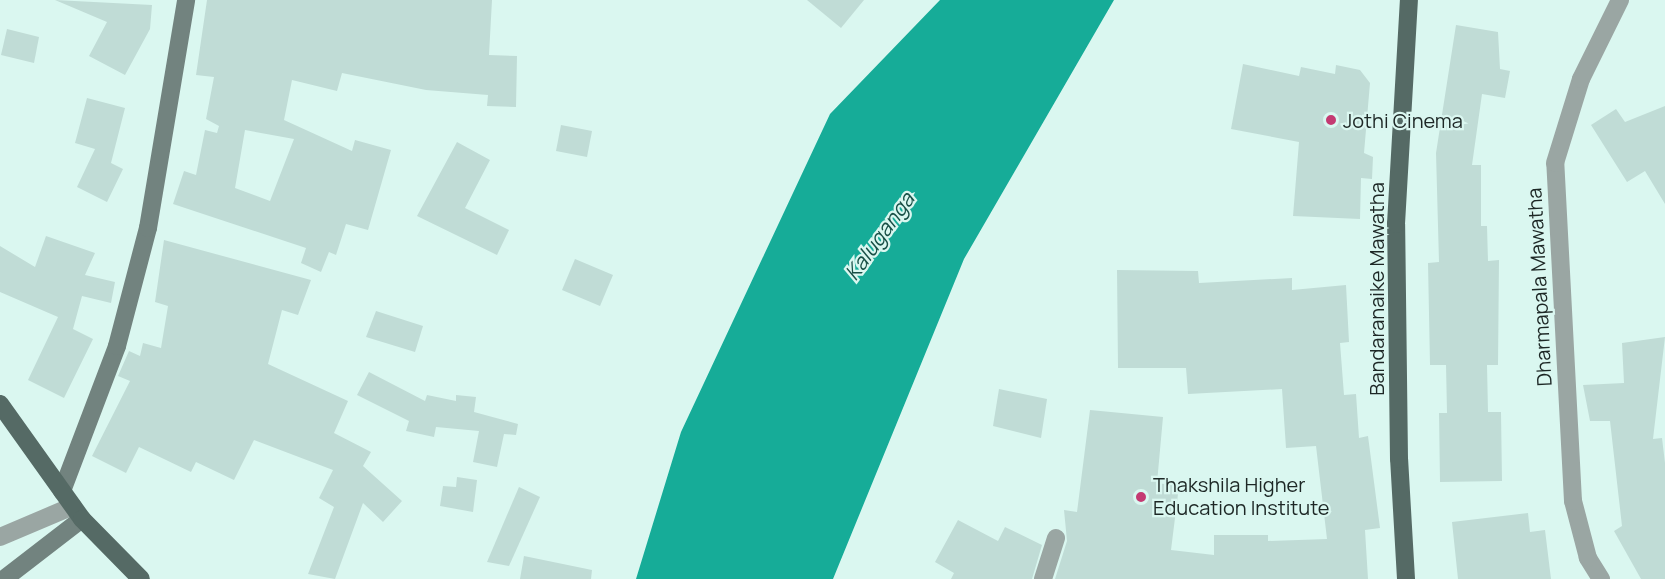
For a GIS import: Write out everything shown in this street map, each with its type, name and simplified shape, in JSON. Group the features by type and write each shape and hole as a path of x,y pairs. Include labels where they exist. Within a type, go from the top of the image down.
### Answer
{"main road":[{"name":"Bandaranaike Mawatha","path":"1406,579 1399,459 1396,224 1409,0"},
{"path":"0,404 77,512 141,579"}],"street":[{"path":"62,491 117,346 145,239 186,0"},
{"name":"Dharmapala Mawatha","path":"1601,579 1588,558 1573,501 1555,163 1581,79 1620,0"},
{"path":"0,537 77,512"},
{"path":"4,579 77,512"},
{"path":"1043,579 1056,538"}],"water":[{"name":"Kaluganga","path":"940,0 1114,0 964,259 833,579 636,579 681,432 830,114"}],"building":[{"path":"55,0 152,5 150,29 125,75 89,56 107,22"},
{"path":"207,0 492,0 489,55 517,56 516,107 487,106 488,95 426,90 342,73 337,91 292,80 284,120 352,151 355,140 391,150 368,230 346,224 336,255 329,252 321,272 301,263 306,248 173,204 184,171 196,175 205,130 217,133 219,126 206,119 214,77 196,75","holes":["245,130 294,139 270,201 235,188"]},
{"path":"807,0 864,0 841,28"},
{"path":"1456,25 1498,32 1500,69 1510,71 1505,98 1482,94 1472,165 1481,165 1481,226 1487,226 1488,261 1499,260 1498,365 1487,365 1488,412 1501,412 1502,481 1440,482 1439,413 1447,413 1446,365 1430,365 1428,263 1439,262 1436,153"},
{"path":"7,29 39,37 34,63 1,55"},
{"path":"1243,64 1299,76 1301,67 1335,74 1336,65 1360,70 1370,83 1364,153 1373,157 1372,179 1361,178 1360,219 1293,216 1299,142 1231,129"},
{"path":"87,98 125,108 111,163 123,169 107,202 77,187 95,149 75,143"},
{"path":"1665,106 1665,204 1645,171 1627,182 1591,125 1616,109 1625,122"},
{"path":"561,125 592,131 587,157 556,151"},
{"path":"457,142 490,160 465,208 509,230 497,255 417,216"},
{"path":"46,236 95,253 85,275 115,282 111,303 82,296 73,329 93,339 64,398 28,380 58,317 0,292 0,246 35,267"},
{"path":"164,240 311,280 298,315 282,310 268,364 348,401 334,433 371,452 363,466 402,501 383,522 363,503 335,579 308,574 334,507 319,498 333,470 254,440 234,480 196,462 191,472 139,447 126,473 92,456 130,381 118,376 129,351 140,356 143,343 161,348 168,306 155,302"},
{"path":"575,259 613,275 600,306 562,290"},
{"path":"1117,270 1198,271 1199,283 1292,278 1292,290 1346,285 1349,342 1340,343 1344,395 1356,394 1359,438 1368,436 1380,528 1365,530 1368,579 1055,579 1067,541 1064,510 1077,512 1090,410 1163,417 1157,483 1179,486 1171,550 1214,555 1214,535 1268,535 1268,541 1327,539 1316,446 1286,448 1282,389 1188,394 1186,368 1118,368"},
{"path":"376,311 423,326 415,352 366,337"},
{"path":"1665,337 1653,439 1662,438 1665,463 1665,579 1641,579 1614,531 1622,526 1610,421 1590,421 1583,385 1624,383 1622,343"},
{"path":"369,372 425,401 427,395 456,401 456,395 476,397 474,412 518,424 516,435 504,434 497,467 473,462 479,431 436,427 434,437 406,431 409,421 357,395"},
{"path":"999,389 1047,399 1041,438 993,426"},
{"path":"457,477 477,480 473,512 440,506 443,486 456,487"},
{"path":"519,487 540,497 509,566 487,562"},
{"path":"1528,513 1530,532 1545,530 1551,579 1458,579 1452,522"},
{"path":"958,520 998,541 1005,527 1042,545 1032,579 951,579 954,573 935,562"},
{"path":"524,556 592,570 591,579 520,579"}],"place":[{"name":"Jothi Cinema","path":"1331,120"},
{"name":"Thakshila Higher Education Institute","path":"1141,497"}]}
